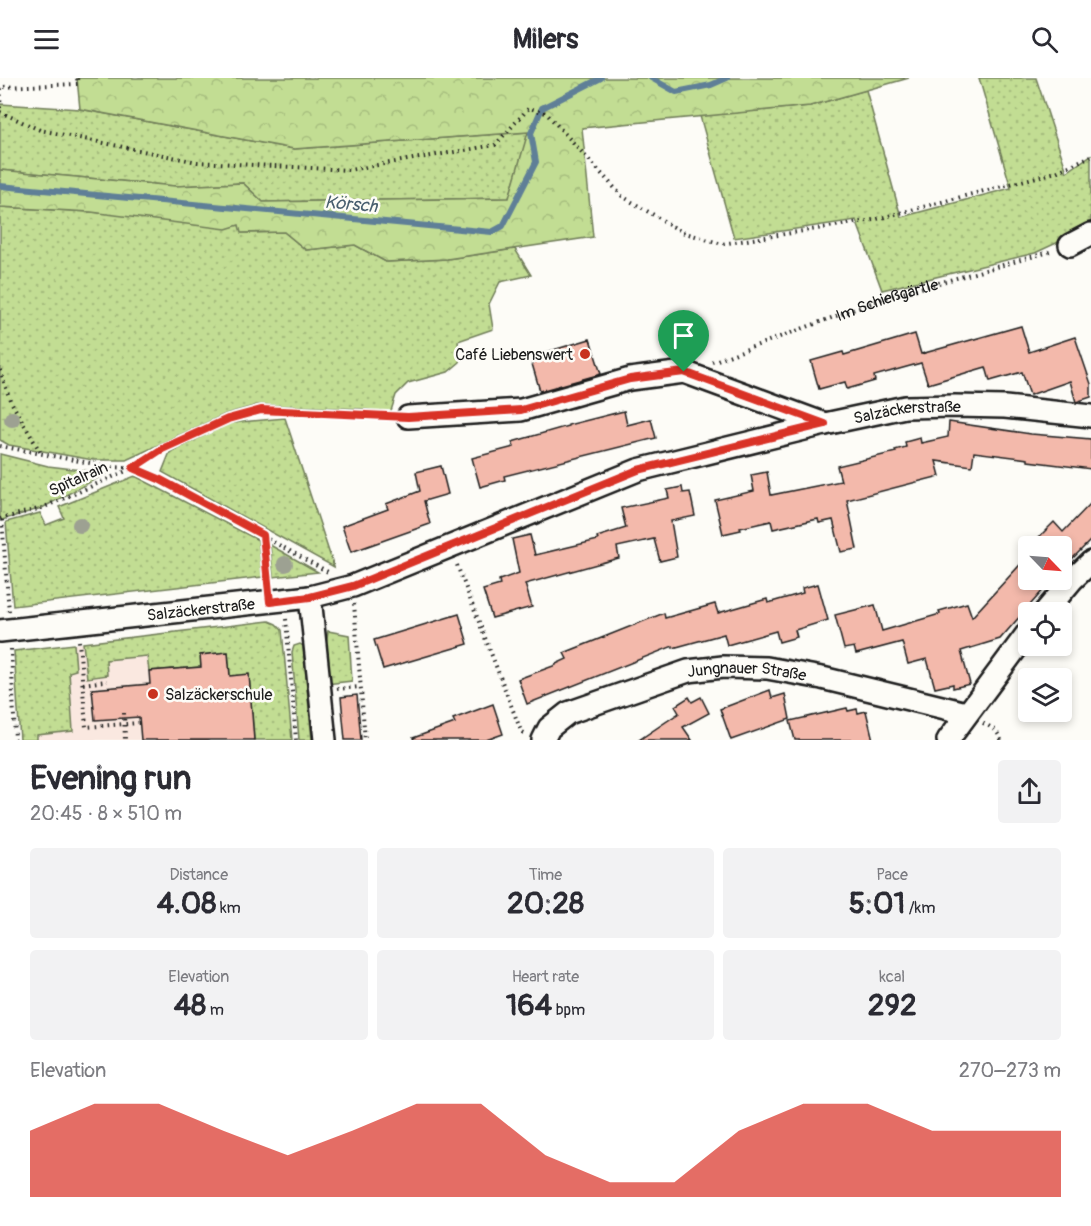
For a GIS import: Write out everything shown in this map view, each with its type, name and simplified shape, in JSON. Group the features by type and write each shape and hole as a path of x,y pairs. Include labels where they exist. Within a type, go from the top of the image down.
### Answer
{"street":[{"path":"1070,245 1091,234"},
{"path":"408,417 521,410 630,379 684,372 825,424"},
{"name":"Salzäckerstraße","path":"5,630 310,597 353,586 638,470 825,424 905,408 1005,407 1091,416"},
{"path":"1053,602 1091,562"},
{"path":"310,597 325,740"},
{"path":"948,740 1018,645"},
{"name":"Jungnauer Straße","path":"536,738 568,713 688,671 723,667 767,668 822,678 966,713"}],"path":[{"path":"77,78 78,84 1,87 0,110 40,130 197,162 349,170 495,146 529,108 546,113 622,196 682,232 722,244 873,220 1056,172 1091,156"},
{"name":"Im Schießgärtle","path":"684,372 885,298 1040,256 1070,245"},
{"path":"0,370 10,400 42,455"},
{"path":"0,446 111,467 133,468 162,449 228,419 261,410 408,417"},
{"name":"Spitalrain","path":"1,520 42,508 133,468 159,479 353,586"},
{"path":"1,520 7,588"},
{"path":"263,535 277,601 296,740"},
{"path":"450,548 521,731 536,738"},
{"path":"353,586 365,740"},
{"path":"78,622 86,727 139,723"},
{"path":"5,630 14,720 15,740 13,740"},
{"path":"83,684 107,681"},
{"path":"124,712 126,740"}],"shaded area":[{"name":"Salzäckerschule","path":"269,621 282,630 292,740 20,740 14,651"}],"green space":[{"path":"77,78 909,78 810,106 582,128 593,237 447,259 386,262 355,245 306,250 284,232 241,233 239,225 226,229 91,212 0,207 0,170 175,186 243,183 263,202 509,198 528,132 294,149 80,109"},
{"path":"979,78 1036,78 1067,172 1091,155 1091,227 1035,253 882,290 856,220 734,238 700,116 810,106 866,90 901,217 1011,188"},
{"path":"0,104 80,109 294,149 529,132 509,198 263,202 243,183 175,186 0,170"},
{"path":"0,207 91,212 239,225 242,233 284,232 306,250 355,245 386,262 447,259 515,249 531,275 500,282 489,304 493,329 458,341 460,362 448,372 408,383 396,395 390,414 361,409 258,405 226,414 126,460 93,460 9,445 0,440"},
{"path":"285,418 334,567 162,472 170,452 229,423"},
{"path":"0,454 48,466 107,473 42,508 2,520 0,519"},
{"path":"135,476 258,540 263,577 13,606 6,522 40,513 46,525 64,518 59,507"},
{"path":"270,545 318,572 273,577"},
{"path":"269,621 282,630 292,740 254,740 249,675 230,676 228,652 201,655 201,667 149,671 147,656 106,660 107,675 87,678 83,643"},
{"path":"328,631 349,635 352,681 326,684 322,646 326,645"},
{"path":"74,644 76,670 69,672 73,731 37,735 37,740 20,740 14,651"},
{"path":"300,644 303,646 312,740 299,740 292,652 294,646"}],"building":[{"path":"1021,326 1029,352 1075,337 1091,384 1091,397 1076,402 1070,381 1030,395 1022,372 990,381 986,367 928,384 921,363 874,376 875,381 847,389 845,382 819,389 811,361 843,352 844,355 915,334 921,354"},
{"path":"590,339 601,374 540,391 530,357"},
{"path":"624,411 627,425 651,419 656,438 504,476 505,480 480,487 472,458 514,447 512,442"},
{"path":"949,422 1031,434 1091,439 1091,469 974,452 972,466 936,461 940,476 847,500 857,549 841,552 833,520 819,523 818,519 773,529 771,521 723,534 715,500 754,491 751,475 767,472 771,495 841,481 837,466 896,452 895,450 906,447 905,442 920,438 921,443 948,437"},
{"path":"441,466 448,494 424,501 430,524 351,552 342,526 388,509 386,504 420,491 416,472"},
{"path":"682,487 683,493 690,492 695,516 671,521 677,557 660,561 654,539 617,547 619,558 525,584 532,607 492,618 483,590 500,585 499,580 519,573 512,539 530,535 535,555 598,540 597,537 626,528 621,508 669,498 667,490"},
{"path":"1091,503 1091,540 1072,559 1072,536 1040,536 1054,522 1063,532"},
{"path":"1018,567 1018,590 1043,590 1033,602 1018,602 1018,619 1000,639 961,651 970,684 953,688 953,684 935,688 927,659 908,664 902,642 856,654 854,647 844,649 835,615 875,605 882,631 940,614 939,611 967,603 972,617"},
{"path":"818,584 828,620 795,630 797,637 779,642 776,631 727,645 724,634 673,648 673,646 527,704 518,679 567,659 564,653 664,613 665,618 715,604 718,613 767,599 768,603 803,593 802,588"},
{"path":"459,614 468,644 383,669 374,640"},
{"path":"228,652 230,676 249,674 254,740 141,740 139,717 95,720 92,689 150,684 149,671 201,667 200,655"},
{"path":"770,690 772,698 785,694 790,719 731,740 720,709"},
{"path":"357,695 361,740 345,740 341,697"},
{"path":"689,697 692,702 701,697 709,713 683,727 692,740 639,740 679,713 675,706"},
{"path":"493,704 503,734 486,740 414,740 413,738 455,723 453,719"},
{"path":"847,708 848,711 857,709 858,713 866,711 873,740 795,740 790,721"}],"waterway":[{"name":"Körsch","path":"0,186 492,232 503,226 536,162 531,133 542,108 601,78"},
{"name":"Körsch","path":"651,78 676,92 711,85 727,78"}],"place":[{"name":"Café Liebenswert","path":"585,354"},
{"name":"Salzäckerschule","path":"153,694"}],"route":[{"path":"684,372 825,424 638,470 353,586 310,597 270,602 263,535 159,479 133,468 162,449 228,419 261,410 408,417 521,410 630,379 684,372"}]}
